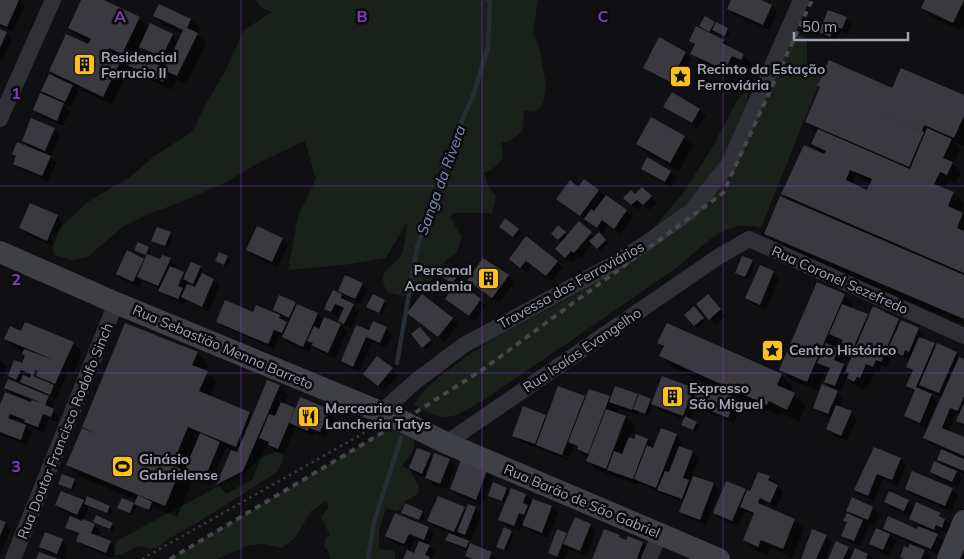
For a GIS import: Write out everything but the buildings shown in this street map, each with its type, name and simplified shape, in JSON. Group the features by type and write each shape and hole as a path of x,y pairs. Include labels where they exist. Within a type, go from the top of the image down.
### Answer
{"main road":[{"name":"Rua Sebastião Menna Barreto","path":"0,252 116,303 386,415 446,443"},
{"name":"Rua Barão de São Gabriel","path":"446,443 719,559"},
{"path":"948,559 964,521"}],"street":[{"path":"0,119 53,0"},
{"name":"Travessa dos Ferroviários","path":"386,415 416,381 464,345 617,262 691,211 729,164 801,0"},
{"name":"Rua Coronel Sezefredo","path":"718,257 749,239 964,336"},
{"name":"Rua Isaías Evangelho","path":"446,443 718,257"},
{"name":"Rua Doutor Francisco Rodolfo Sinch","path":"13,559 116,303"},
{"path":"649,559 660,534"}],"path":[{"path":"142,559 386,415"}],"shaded area":[{"path":"256,0 538,0 533,33 539,46 546,86 543,104 536,112 524,111 522,132 511,140 501,143 503,154 500,162 484,173 487,183 496,196 492,213 455,213 450,217 462,237 456,254 446,260 424,291 401,296 387,292 384,284 384,274 403,251 407,222 386,258 344,265 288,270 298,216 316,179 305,141 258,163 227,182 124,226 87,257 72,260 54,255 51,236 89,201 130,177 153,157 193,131 225,71 244,30 272,12 262,8"},
{"path":"792,32 807,38 807,63 822,70 816,91 761,228 741,226 721,232 649,286 482,401 463,412 449,417 442,417 414,405 420,395 441,375 489,341 571,297 619,267 696,210"},
{"path":"749,89 744,120 726,163 687,211 646,237 684,192 717,140 731,110"},
{"path":"386,430 399,431 414,439 414,449 402,466 410,470 419,487 418,494 404,502 401,509 395,511 386,508 379,531 379,549 392,550 395,553 395,559 331,559 324,547 325,538 330,535 321,517 329,507 326,501 311,511 295,538 282,548 263,544 250,545 217,559 170,559"},
{"path":"276,452 283,454 283,461 277,472 157,548 151,549 138,546 121,555 115,555 113,550 118,540 249,470 257,459"}],"waterway":[{"name":"Sanga da Rivera","path":"397,363 417,248 455,136 473,96 488,47 490,2 488,0"},
{"name":"Sanga da Rivera","path":"368,559 374,522 401,438"}],"railway":[{"path":"170,559 402,421 482,370 723,193 812,0"}],"place":[{"name":"Residencial Ferrucio II","path":"85,65"},
{"name":"Recinto da Estação Ferroviária","path":"681,77"},
{"name":"Personal Academia","path":"488,278"},
{"name":"Centro Histórico","path":"773,350"},
{"name":"Expresso São Miguel","path":"673,396"},
{"name":"Mercearia e Lancheria Tatys","path":"309,416"},
{"name":"Ginásio Gabrielense","path":"123,467"}]}
